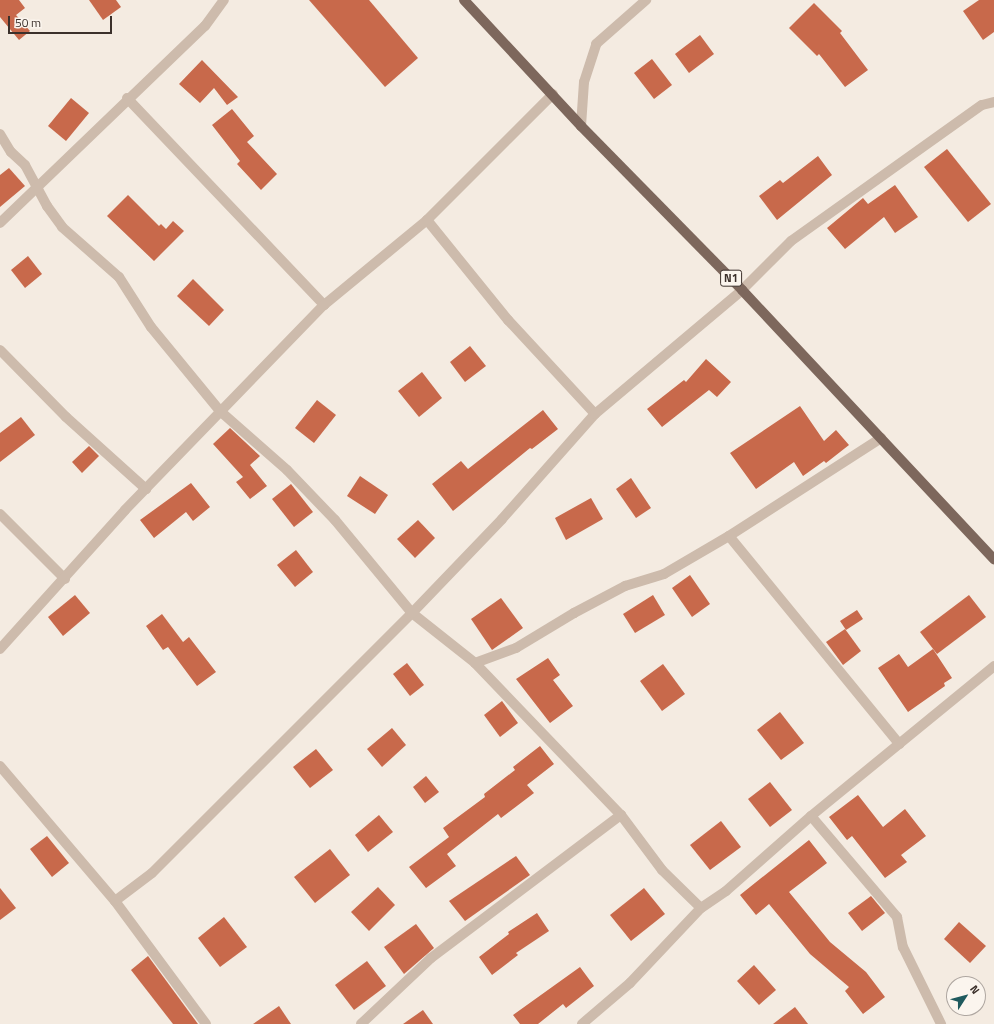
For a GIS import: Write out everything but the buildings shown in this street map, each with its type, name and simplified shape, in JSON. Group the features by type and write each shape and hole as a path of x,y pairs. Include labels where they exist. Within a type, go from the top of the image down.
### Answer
{"main road":[{"name":"N1","path":"464,0 553,94 581,126 742,290 994,559"}],"street":[{"path":"0,224 127,98 205,26 224,0"},
{"path":"581,126 584,82 596,44 646,0"},
{"path":"0,649 65,579 103,533 324,305 427,220 553,94"},
{"path":"127,98 324,305"},
{"path":"115,901 152,873 412,613 502,519 595,414 742,290 791,241 828,213 982,105 994,102"},
{"path":"0,134 38,185 47,206 62,227 119,277 151,327 220,411 287,470 335,520 412,613 475,663 621,815 662,870 701,908"},
{"path":"427,220 508,320 595,414"},
{"path":"0,350 66,417 146,489"},
{"path":"475,663 516,648 580,609 625,586 664,574 728,536 881,438"},
{"path":"0,514 65,579"},
{"path":"728,536 899,744"},
{"path":"582,1024 630,983 701,908 726,891 811,816 994,666"},
{"path":"0,766 115,901 206,1024"},
{"path":"361,1024 431,958 621,815"},
{"path":"811,816 896,917 903,947 941,1024"}]}
